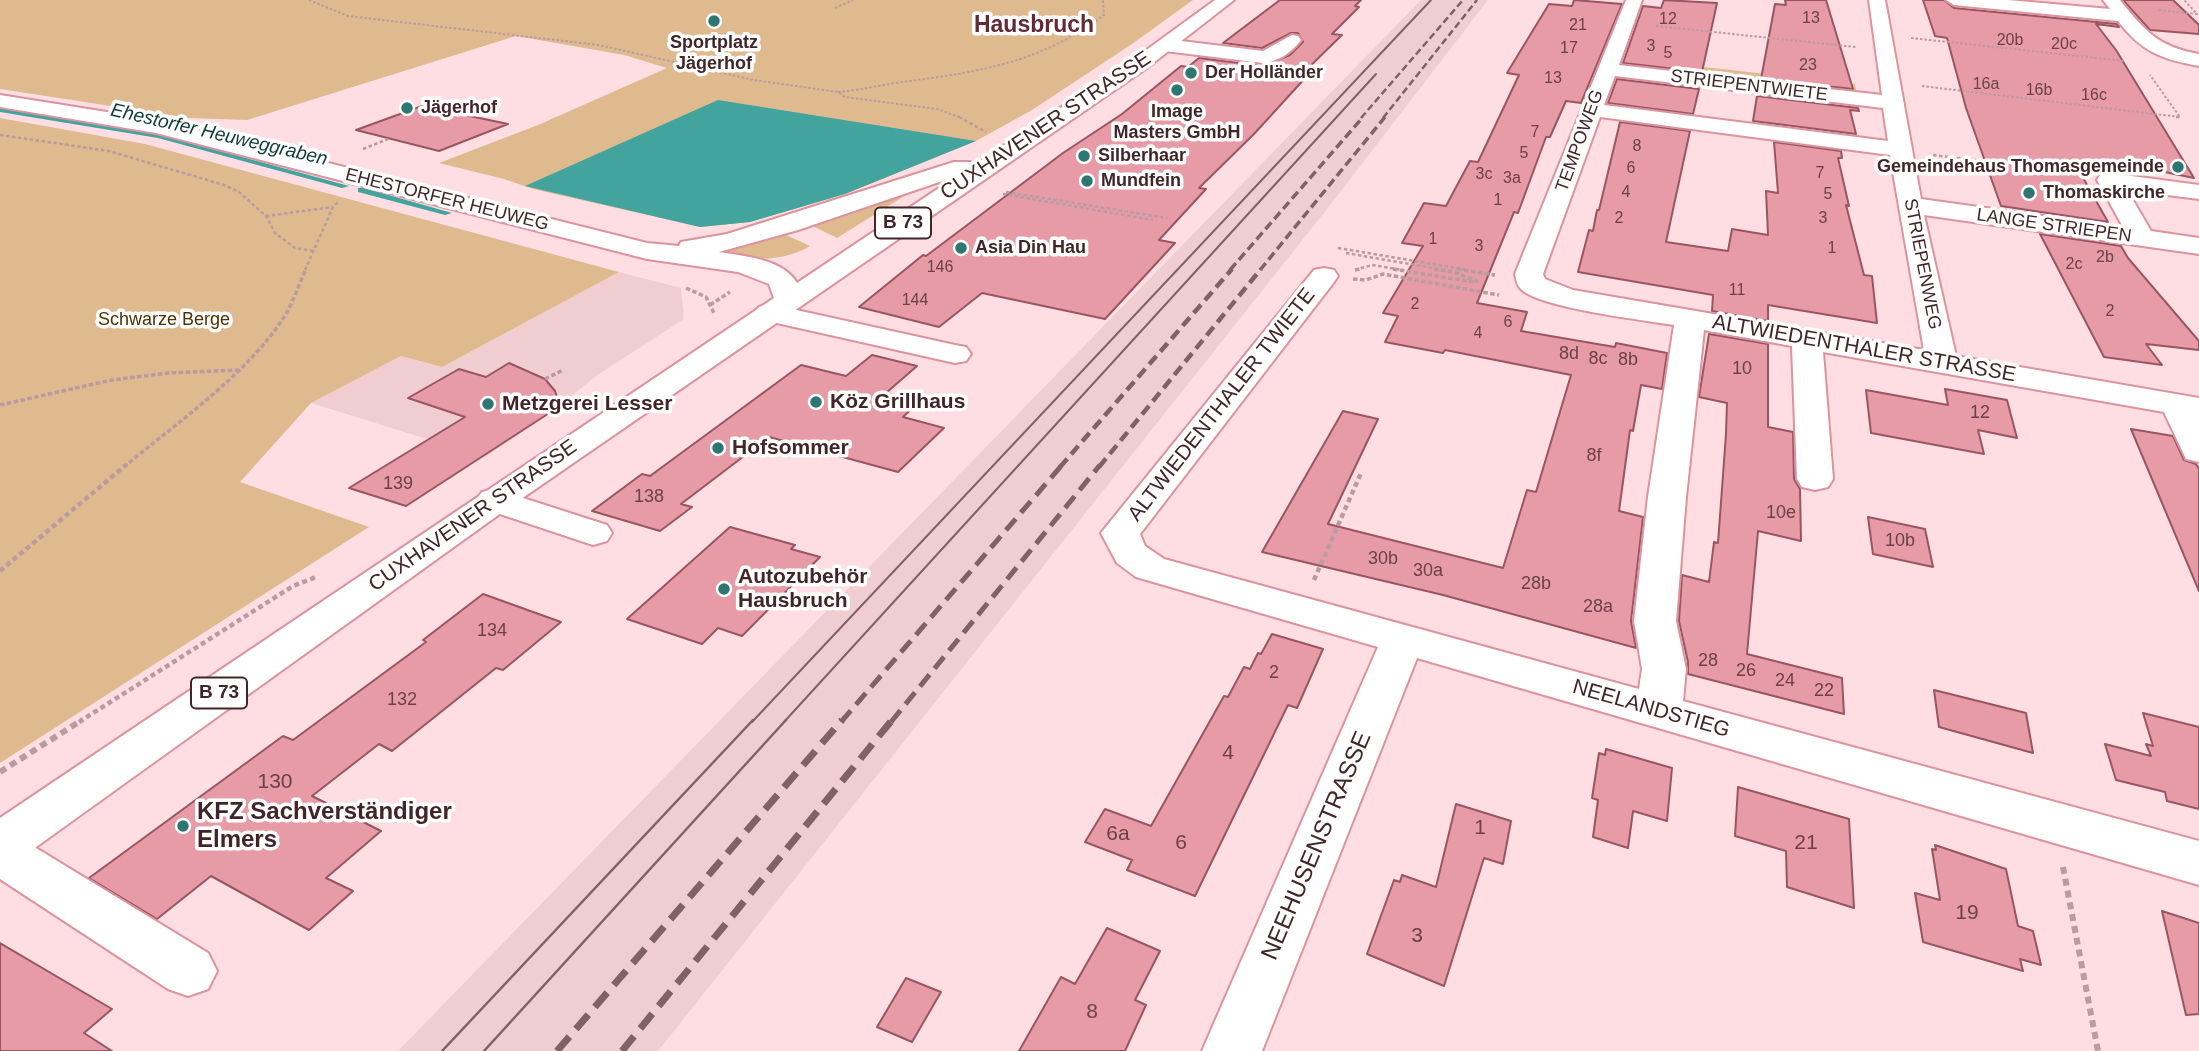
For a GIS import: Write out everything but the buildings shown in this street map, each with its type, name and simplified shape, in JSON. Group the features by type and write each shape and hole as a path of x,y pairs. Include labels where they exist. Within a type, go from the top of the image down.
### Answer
{"street":[{"name":"CUXHAVENER STRASSE","path":"0,845 495,500 1023,143 1226,0"},
{"name":"TEMPOWEG","path":"1530,279 1593,110 1608,62 1634,0"},
{"name":"STRIEPENWEG","path":"1877,0 1909,205 1942,363"},
{"path":"1954,0 2117,8 2150,47 2164,53 2199,60"},
{"path":"1165,45 1263,57 1272,56 1292,40"},
{"name":"STRIEPENTWIETE","path":"1608,62 1891,91"},
{"name":"EHESTORFER HEUWEG","path":"0,101 157,127 647,251 697,275 779,306 955,354"},
{"path":"1593,110 1901,150"},
{"path":"647,251 692,248 739,239 859,202 1023,143"},
{"path":"2109,180 2199,192"},
{"path":"2109,180 2142,238"},
{"name":"LANGE STRIEPEN","path":"1909,205 2199,246"},
{"path":"2123,206 2148,210"},
{"name":"ALTWIEDENTHALER TWIETE","path":"1121,533 1327,258"},
{"name":"ALTWIEDENTHALER STRASSE","path":"1530,279 1560,295 2188,406"},
{"path":"1658,711 1664,669 1655,621 1667,497 1690,318"},
{"path":"1807,338 1815,478"},
{"path":"2188,406 2199,451"},
{"path":"495,500 593,534"},
{"name":"NEELANDSTIEG","path":"1121,533 1124,546 1133,559 1150,568 2199,863"},
{"name":"NEEHUSENSTRASSE","path":"1232,1051 1403,640"},
{"path":"0,852 188,971"}],"path":[{"path":"309,0 322,3 336,13 348,16 599,45 754,80 838,92 979,73 1015,64 1051,50 1092,26 1104,15 1103,0"},
{"path":"835,8 853,0"},
{"path":"2117,8 2197,14 2184,0"},
{"path":"1626,23 2127,61"},
{"path":"1891,91 2180,117 2149,74"},
{"path":"838,92 845,97 937,109 956,116 979,130 1023,143"},
{"path":"0,135 109,151 224,185 239,192 266,216 275,233 295,248 314,251"},
{"path":"360,150 388,139"},
{"path":"1901,150 2056,172 2095,174 2109,180"},
{"path":"266,216 333,207 373,181"},
{"path":"961,184 1167,218"},
{"path":"961,184 1006,195 1153,220"},
{"path":"0,572 239,370 264,344 285,316 333,207"},
{"path":"1327,258 1530,279"},
{"path":"1327,258 1481,283 1454,270"},
{"path":"710,304 727,293"},
{"path":"0,404 112,380 168,373 239,370"},
{"path":"545,379 563,370"},
{"path":"1301,610 1361,473"},
{"path":"0,772 293,586 329,572"},
{"path":"2054,822 2098,1051"}],"shaded area":[{"path":"1421,0 1488,0 1331,204 658,1051 398,1051"},
{"path":"619,272 681,288 684,319 596,376 549,414 485,457 311,403 401,356 442,367"}],"green space":[{"path":"0,0 1193,0 1032,110 976,141 845,194 750,222 700,227 533,189 439,163 538,125 667,68 624,55 516,36 247,120 189,118 0,89"},
{"path":"1633,59 1855,84 1857,97 1628,70"},
{"name":"Schwarze Berge","path":"0,118 145,144 619,272 442,367 401,356 311,403 240,482 369,527 0,763"},
{"path":"914,190 837,238 811,225"},
{"path":"784,234 810,246 788,255 766,259 720,253"}],"water":[{"path":"718,100 976,141 845,194 750,222 700,227 525,186"}],"waterway":[{"name":"Ehestorfer Heuweggraben","path":"0,110 158,136 345,186"},
{"name":"Ehestorfer Heuweggraben","path":"361,190 448,213"}],"tram line":[{"path":"752,722 1431,0"},
{"path":"784,722 1376,74"},
{"path":"442,1051 753,720"},
{"path":"484,1051 786,720"}],"railway":[{"path":"1361,118 1463,0"},
{"path":"1383,118 1477,0"},
{"path":"1230,270 1363,117"},
{"path":"1260,270 1385,117"},
{"path":"1060,467 1232,269"},
{"path":"1099,467 1261,269"},
{"path":"841,722 1062,465"},
{"path":"891,722 1100,465"},
{"path":"557,1051 842,720"},
{"path":"622,1051 892,720"}],"place":[{"name":"Sportplatz Jägerhof","path":"714,21"},
{"name":"Der Holländer","path":"1191,73"},
{"name":"Image Masters GmbH","path":"1177,90"},
{"name":"Jägerhof","path":"407,108"},
{"name":"Silberhaar","path":"1084,156"},
{"name":"Gemeindehaus Thomasgemeinde","path":"2178,167"},
{"name":"Mundfein","path":"1087,181"},
{"name":"Thomaskirche","path":"2029,193"},
{"name":"Asia Din Hau","path":"961,248"},
{"name":"Köz Grillhaus","path":"816,402"},
{"name":"Metzgerei Lesser","path":"488,404"},
{"name":"Hofsommer","path":"718,448"},
{"name":"Autozubehör Hausbruch","path":"724,589"},
{"name":"KFZ Sachverständiger Elmers","path":"183,826"}],"district":[{"name":"Hausbruch","path":"1034,26"}]}
